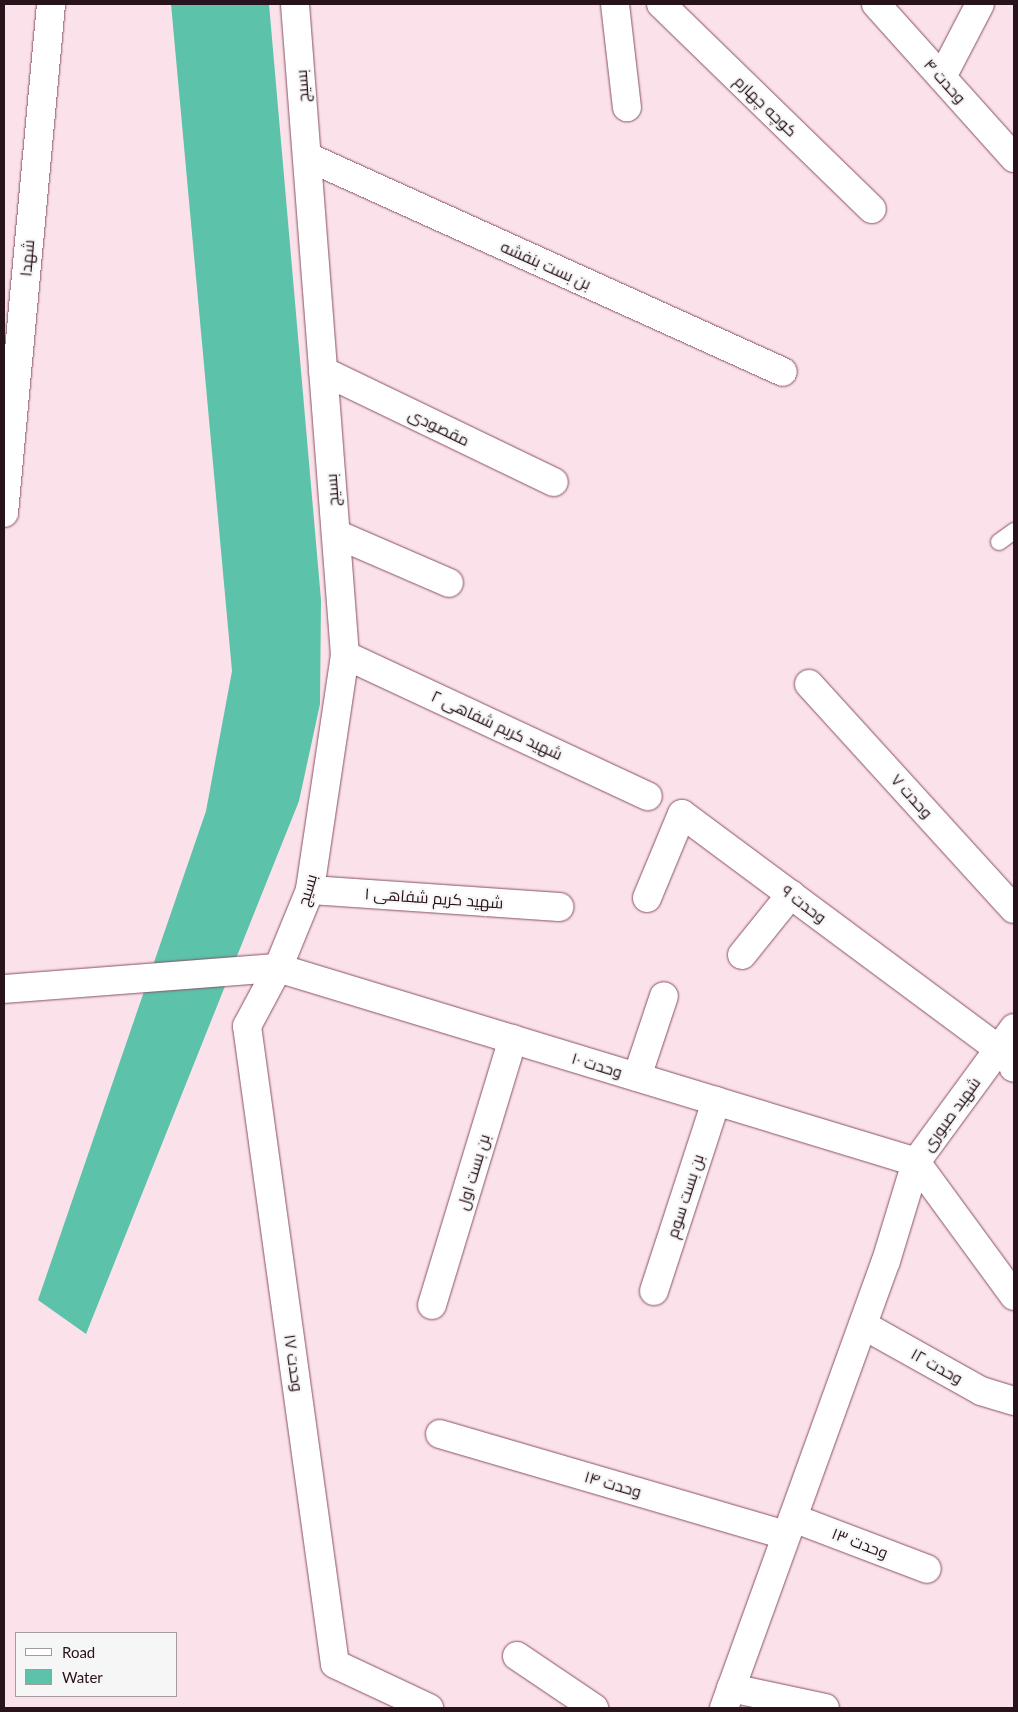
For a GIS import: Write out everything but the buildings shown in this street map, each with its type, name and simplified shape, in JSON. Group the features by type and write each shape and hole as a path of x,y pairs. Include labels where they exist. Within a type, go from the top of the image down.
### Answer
{"street":[{"name":"شهدا","path":"4,513 51,4"},
{"name":"بسیج","path":"278,968 310,890 345,655 295,4"},
{"path":"615,4 627,107"},
{"name":"کوچه چهارم","path":"661,4 872,209"},
{"name":"وحدت ۴","path":"876,4 1014,158"},
{"path":"942,77 980,4"},
{"name":"بن بست بنفشه","path":"308,157 783,372"},
{"name":"مقصودی","path":"323,372 554,482"},
{"path":"336,534 449,583"},
{"name":"شهید کریم شفاهی ۲","path":"345,655 648,796"},
{"name":"وحدت ۷","path":"809,684 1014,909"},
{"name":"وحدت ۹","path":"646,898 682,814 791,894 1008,1047"},
{"name":"شهید کریم شفاهی ۱","path":"310,890 559,907"},
{"path":"742,955 791,894"},
{"path":"4,989 278,968"},
{"name":"وحدت ۱۰","path":"278,968 916,1162"},
{"name":"وحدت ۱۷","path":"278,968 247,1026 335,1664 429,1708"},
{"path":"636,1077 664,996"},
{"name":"بن بست اول","path":"432,1304 513,1039"},
{"name":"شهید صبوری","path":"1008,1047 916,1162 1014,1296"},
{"name":"بن بست سوم","path":"654,1292 716,1101"},
{"path":"825,1708 728,1698 863,1325 916,1162"},
{"name":"وحدت ۱۲","path":"863,1325 981,1391 1014,1401"},
{"name":"وحدت ۱۴","path":"440,1434 789,1526"},
{"name":"وحدت ۱۳","path":"789,1526 927,1569"},
{"path":"517,1656 594,1708"}],"lane":[{"path":"998,542 1014,531"}],"water":[{"path":"171,4 269,4 321,600 320,704 299,801 86,1334 38,1300 206,811 232,671"}]}
